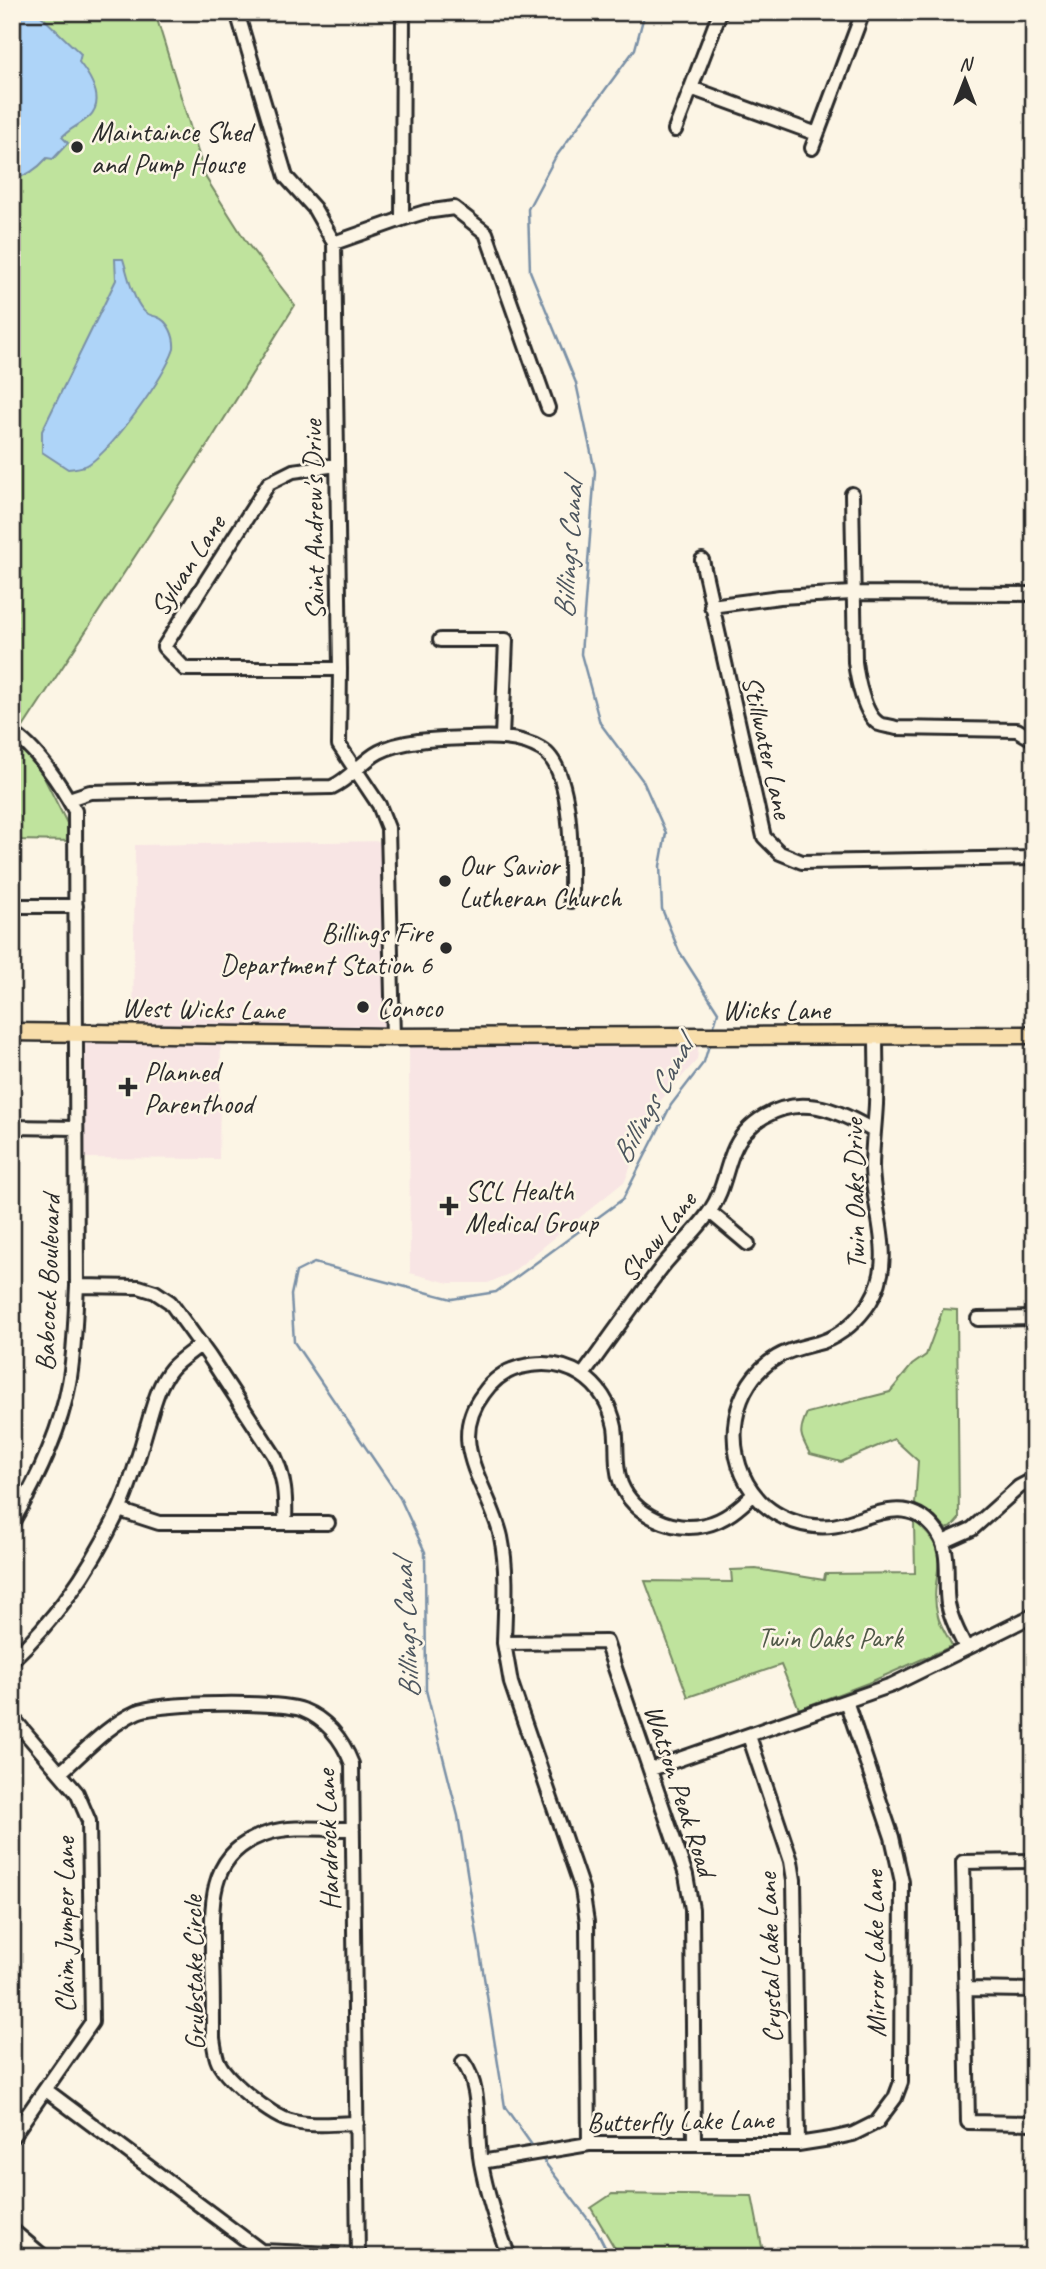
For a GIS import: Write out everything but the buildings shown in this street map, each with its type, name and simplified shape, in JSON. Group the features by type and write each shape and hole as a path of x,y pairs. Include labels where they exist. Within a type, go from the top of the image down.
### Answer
{"main road":[{"name":"West Wicks Lane","path":"12,1032 393,1037"},
{"name":"Wicks Lane","path":"393,1037 1034,1035"}],"street":[{"path":"402,219 403,12"},
{"path":"675,130 720,12"},
{"path":"812,148 863,12"},
{"name":"Saint Andrew's Drive","path":"240,13 286,177 314,208 334,243 339,746 379,805 388,828 393,1037"},
{"path":"691,88 817,134"},
{"path":"334,243 425,212 454,208 486,233 548,408"},
{"name":"Sylvan Lane","path":"337,465 293,471 269,483 164,647 185,669 340,669"},
{"path":"852,494 852,593 857,677 869,713 879,724 896,727 1017,730 1034,740"},
{"name":"Stillwater Lane","path":"702,560 710,606 764,837 780,853 802,862 1034,858"},
{"path":"710,606 780,597 852,593 1034,594"},
{"path":"440,640 506,640 502,737"},
{"path":"12,733 25,740 69,799 90,792 332,787 378,752 405,744 502,737 542,749 563,779 572,854 571,901"},
{"name":"Babcock Boulevard","path":"12,1523 44,1462 69,1385 74,1348 76,906 75,811 69,799"},
{"path":"12,906 76,906"},
{"name":"Twin Oaks Drive","path":"876,1035 873,1191 883,1234 881,1283 859,1316 847,1327 826,1341 779,1355 760,1368 746,1390 736,1414 733,1442 739,1472 754,1494 777,1514 799,1523 822,1527 845,1523 875,1512 894,1509 907,1511 921,1516 934,1528 943,1542"},
{"name":"Shaw Lane","path":"583,1374 663,1266 710,1212 722,1190 734,1150 751,1124 768,1114 792,1106 811,1105 857,1121 874,1131"},
{"path":"12,1127 75,1128"},
{"path":"710,1212 748,1244"},
{"path":"76,1286 139,1287 155,1292 170,1302 209,1356 281,1470 286,1490 285,1523"},
{"path":"978,1319 1034,1318"},
{"path":"12,1660 28,1645 63,1602 82,1574 119,1510 164,1380 173,1367 201,1344"},
{"path":"209,1356 220,1348"},
{"path":"589,2144 587,1922 582,1889 511,1682 505,1643 505,1572 501,1540 495,1514 470,1458 467,1434 472,1408 492,1381 517,1367 537,1363 561,1366 583,1374 607,1402 615,1428 616,1466 622,1486 634,1504 655,1519 679,1526 704,1526 737,1510 754,1494"},
{"path":"966,1648 953,1622 948,1603 948,1562 943,1542 972,1530 1019,1487 1034,1479"},
{"path":"12,1491 27,1497"},
{"path":"119,1510 159,1523 328,1523"},
{"path":"651,1769 892,1685 1034,1615"},
{"name":"Watson Peak Road","path":"505,1643 606,1642 686,1875 692,1909 694,2142"},
{"name":"Mirror Lake Lane","path":"846,1701 892,1837 902,1882 901,2081 895,2098 877,2122"},
{"name":"Hardrock Lane","path":"61,1772 113,1726 139,1710 171,1706 273,1705 303,1710 328,1726 345,1745 352,1765 358,2256"},
{"name":"Claim Jumper Lane","path":"12,1717 78,1793 89,1821 92,2022 12,2137"},
{"name":"Crystal Lake Lane","path":"748,1736 791,1861 794,1880 797,2144"},
{"name":"Grubstake Circle","path":"353,1829 270,1832 231,1848 212,1899 213,2038 217,2060 227,2077 277,2115 290,2121 357,2123"},
{"path":"1034,1861 963,1862 968,2122 1034,2123"},
{"path":"965,1989 1034,1990"},
{"path":"463,2062 472,2074 481,2162 496,2222 509,2257"},
{"path":"47,2090 261,2251 358,2256"},
{"name":"Butterfly Lake Lane","path":"481,2162 589,2144 797,2144 853,2134 877,2122"},
{"path":"12,2230 44,2257"}],"shaded area":[{"path":"388,841 393,1037 221,1035 219,1159 75,1158 75,1032 133,1033 135,845"},
{"path":"700,1035 697,1060 653,1109 625,1181 511,1273 488,1283 449,1283 410,1273 409,1037"}],"green space":[{"path":"12,12 149,12 157,19 206,178 247,243 295,305 209,443 22,729 76,841 12,840"},
{"path":"943,1309 957,1310 959,1519 946,1529 935,1517 915,1505 918,1461 894,1439 841,1462 810,1454 801,1434 807,1413 890,1392 912,1365 926,1355"},
{"name":"Twin Oaks Park","path":"914,1521 935,1545 938,1566 935,1601 939,1620 952,1646 868,1683 799,1709 781,1665 688,1697 645,1581 732,1582 731,1570 756,1569 824,1580 825,1574 915,1573"},
{"path":"612,2194 752,2196 764,2257 620,2257 591,2208"}],"water":[{"path":"12,12 37,12 81,54 79,62 88,74 96,96 94,111 62,137 68,143 53,159 47,158 31,172 17,177 12,177"},
{"path":"115,259 123,259 139,305 168,326 174,349 149,394 111,443 89,464 68,469 42,452 42,431 116,280"}],"waterway":[{"name":"Billings Canal","path":"645,12 635,49 555,158 528,209 530,271 576,383 595,471 581,654 600,723 643,781 666,833 660,866 662,909 679,951 718,1012 713,1029"},
{"name":"Billings Canal","path":"534,2148 505,2107 458,1816 426,1690 425,1552 400,1498 294,1342 291,1295 296,1272 314,1263 452,1299 496,1292 623,1199 671,1105 704,1062 710,1042"},
{"name":"Billings Canal","path":"540,2156 597,2231 610,2257"}],"place":[{"name":"Maintaince Shed and Pump House","path":"77,147"},
{"name":"Our Savior Lutheran Church","path":"445,881"},
{"name":"Billings Fire Department Station 6","path":"446,948"},
{"name":"Conoco","path":"363,1007"},
{"name":"Planned Parenthood","path":"128,1087"},
{"name":"SCL Health Medical Group","path":"449,1206"}]}
